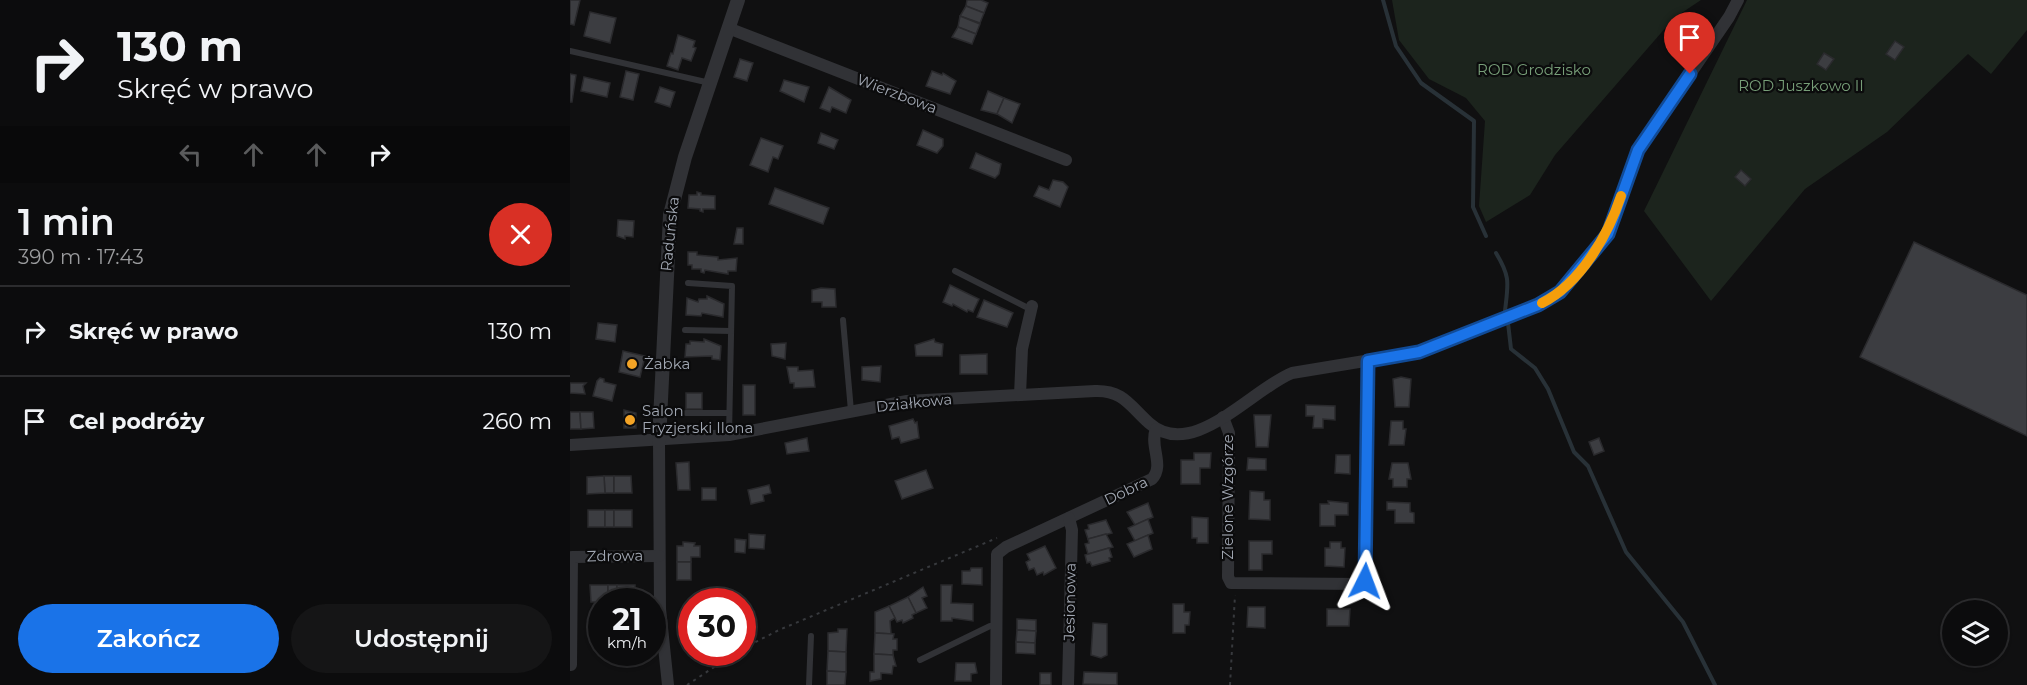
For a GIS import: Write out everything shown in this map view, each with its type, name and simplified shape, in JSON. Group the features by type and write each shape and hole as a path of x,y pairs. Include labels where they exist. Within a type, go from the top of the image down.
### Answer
{"street":[{"name":"Raduńska","path":"659,441 670,215 680,175 738,0"},
{"path":"1156,429 1174,434 1188,434 1223,417 1277,380 1292,373 1419,352 1538,305 1560,292 1608,234 1638,150 1730,17 1738,0"},
{"name":"Wierzbowa","path":"728,28 1066,160"},
{"path":"1020,395 1022,349 1031,307"},
{"path":"1236,585 1357,585 1365,581 1368,361"},
{"name":"Działkowa","path":"570,445 729,435 907,401 1113,392 1130,402 1156,429"},
{"name":"Zielone Wzgórze","path":"1223,417 1230,433 1228,576 1236,585"},
{"name":"Dobra","path":"1006,547 1155,476 1158,466 1154,440 1156,429"},
{"name":"Zdrowa","path":"659,441 658,556 660,609 668,685"},
{"name":"Jesionowa","path":"1068,685 1071,530 1069,518"},
{"path":"996,685 996,558 999,551 1006,547"},
{"name":"Zdrowa","path":"571,664 572,557 658,556"}],"lane":[{"path":"570,51 711,83"},
{"path":"955,271 1031,307"},
{"path":"688,283 732,286 729,435"},
{"path":"843,320 851,412"},
{"path":"685,330 731,332"},
{"path":"686,413 729,413"},
{"path":"920,660 990,626 996,626"},
{"path":"809,685 811,636"}],"path":[{"path":"756,642 997,537 1006,547"},
{"path":"1230,685 1236,585"},
{"path":"687,685 716,666"}],"green space":[{"name":"ROD Grodzisko","path":"1392,0 1701,0 1674,18 1555,155 1530,195 1486,222 1479,206 1485,121 1466,98 1429,79 1399,40"},
{"name":"ROD Juszkowo II","path":"1747,0 2027,0 2027,30 1991,74 1968,54 1887,132 1805,189 1711,301 1644,211"}],"building":[{"path":"570,0 580,0 574,25 570,24"},
{"path":"967,0 981,0 988,3 984,13 966,6"},
{"path":"966,6 984,13 980,23 960,16"},
{"path":"590,12 616,18 610,43 584,36"},
{"path":"960,16 980,24 976,34 958,27"},
{"path":"958,27 976,34 972,44 952,37"},
{"path":"678,35 695,41 693,47 696,48 691,61 682,58 678,70 667,66"},
{"path":"1895,41 1904,47 1895,60 1886,54"},
{"path":"1824,53 1834,59 1826,70 1817,64"},
{"path":"740,59 753,63 747,81 734,77"},
{"path":"626,71 639,74 633,100 620,97"},
{"path":"932,71 942,75 943,73 956,81 950,94 926,86"},
{"path":"570,74 576,75 572,102 570,102"},
{"path":"584,77 610,83 607,97 581,91"},
{"path":"784,80 809,87 804,102 780,91"},
{"path":"660,87 675,92 670,107 655,102"},
{"path":"829,87 851,100 846,113 832,107 830,112 820,108"},
{"path":"988,91 1004,98 997,114 981,110"},
{"path":"1004,98 1020,104 1012,123 997,114"},
{"path":"923,130 943,139 943,146 937,153 917,145"},
{"path":"821,133 838,140 834,149 818,143"},
{"path":"761,138 783,146 778,159 773,157 768,172 750,165"},
{"path":"976,153 1001,164 999,174 995,178 970,168"},
{"path":"1741,170 1751,179 1745,186 1735,177"},
{"path":"1053,180 1063,182 1068,187 1060,207 1034,196 1039,186 1049,190"},
{"path":"775,188 829,208 823,224 769,204"},
{"path":"697,192 701,195 715,196 715,209 703,209 703,212 700,209 688,208 689,195 697,195"},
{"path":"618,220 634,221 633,237 625,236 625,239 617,236"},
{"path":"737,228 743,228 743,244 734,244"},
{"path":"1914,242 2027,295 2027,436 1860,357"},
{"path":"688,252 718,257 718,260 737,258 736,271 728,271 728,274 705,270 704,273 701,269 692,269 692,265 688,265"},
{"path":"950,285 979,299 973,312 968,310 967,312 953,304 952,306 943,302"},
{"path":"835,289 836,307 822,307 822,302 812,302 812,290"},
{"path":"707,296 724,304 723,317 702,313 701,316 686,315 687,298 698,302 699,299 707,299"},
{"path":"984,300 1013,313 1007,327 977,317"},
{"path":"598,323 617,325 615,342 596,339"},
{"path":"704,339 721,346 720,360 712,359 712,356 685,357 686,344 690,344 690,341 704,342"},
{"path":"934,339 935,342 943,344 942,356 916,356 915,345"},
{"path":"786,343 785,359 772,356 771,344"},
{"name":"Żabka","path":"623,351 645,356 640,377 619,372"},
{"path":"987,354 987,374 960,374 960,355"},
{"path":"881,366 880,382 862,380 862,367"},
{"path":"787,367 798,367 798,371 813,370 815,387 794,388 794,383 790,383"},
{"path":"1401,377 1411,379 1409,407 1395,407 1393,379"},
{"path":"600,378 604,379 604,382 616,385 612,401 593,396"},
{"path":"570,383 586,383 583,386 585,394 570,393"},
{"path":"743,385 755,385 755,415 743,415"},
{"path":"686,393 702,393 702,409 686,409"},
{"path":"1306,405 1335,406 1335,420 1323,419 1323,428 1313,428 1314,416 1306,416"},
{"name":"Salon Fryzjerski Ilona","path":"624,410 636,413 636,428 624,428"},
{"path":"570,412 580,412 581,429 570,429"},
{"path":"580,412 593,412 594,428 581,429"},
{"path":"1254,415 1271,415 1268,447 1256,447"},
{"path":"913,419 915,423 917,422 919,438 901,443 899,437 892,439 889,426"},
{"path":"1391,421 1403,421 1403,429 1406,429 1404,445 1389,445"},
{"path":"807,438 809,451 787,454 785,443"},
{"path":"1599,438 1604,451 1594,455 1589,442"},
{"path":"1194,453 1211,453 1210,468 1200,468 1200,484 1181,484 1181,460 1194,460"},
{"path":"1336,455 1350,455 1350,474 1335,473"},
{"path":"1248,458 1266,459 1266,470 1247,470"},
{"path":"689,462 690,490 678,490 676,463"},
{"path":"1392,463 1408,463 1411,479 1407,479 1407,487 1393,487 1393,479 1389,479"},
{"path":"926,470 933,488 902,499 895,481"},
{"path":"604,476 614,476 614,493 605,493"},
{"path":"604,476 605,493 587,494 587,477"},
{"path":"614,476 631,476 632,493 614,493"},
{"path":"769,485 771,493 763,495 764,501 751,504 748,490"},
{"path":"702,488 716,488 716,500 702,500"},
{"path":"1250,491 1264,492 1264,500 1270,500 1270,520 1249,519"},
{"path":"1328,501 1348,503 1348,515 1335,515 1335,526 1320,526 1320,504 1329,504"},
{"path":"1387,502 1410,503 1410,512 1414,513 1414,523 1395,523 1395,510 1387,510"},
{"path":"1148,503 1153,517 1135,525 1127,512"},
{"path":"588,510 605,510 605,527 588,527"},
{"path":"605,510 614,510 614,527 605,527"},
{"path":"614,510 632,510 632,527 614,527"},
{"path":"1192,517 1208,518 1208,543 1197,543 1197,538 1192,538"},
{"path":"1148,519 1153,533 1135,541 1128,528"},
{"path":"1106,520 1112,533 1088,539 1085,530 1089,529 1088,525"},
{"path":"749,534 765,535 764,549 749,548"},
{"path":"1106,534 1113,547 1088,554 1085,544 1089,543 1088,539"},
{"path":"1148,535 1152,549 1134,557 1127,544"},
{"path":"735,539 746,540 745,553 735,552"},
{"path":"1249,541 1272,541 1272,554 1262,554 1262,570 1249,570"},
{"path":"683,542 700,546 700,557 691,557 691,562 677,562 677,546 683,546"},
{"path":"1330,542 1341,542 1341,548 1345,548 1344,567 1325,566 1325,548 1330,548"},
{"path":"1045,546 1056,568 1044,575 1043,572 1037,575 1034,568 1029,570 1026,562 1030,560 1027,554"},
{"path":"1109,548 1112,557 1109,558 1110,561 1092,566 1090,562 1087,563 1085,555"},
{"path":"677,562 691,562 691,580 677,580"},
{"path":"971,568 982,568 982,585 962,584 962,571 970,571"},
{"path":"590,585 608,585 608,588 590,588"},
{"path":"608,585 617,585 617,588 608,588"},
{"path":"617,585 635,585 635,588 617,588"},
{"path":"941,585 952,585 951,603 973,604 973,621 952,618 952,621 941,621"},
{"path":"923,587 927,596 922,598 927,608 916,613 908,597"},
{"path":"908,597 916,613 912,615 913,618 903,623 902,620 897,622 889,606"},
{"path":"1173,604 1184,604 1184,612 1190,612 1189,625 1185,625 1185,633 1173,633"},
{"path":"889,606 895,618 890,621 891,634 875,633 875,612"},
{"path":"1248,607 1265,607 1265,628 1247,627"},
{"path":"1327,609 1350,609 1349,626 1327,626"},
{"path":"1017,619 1036,620 1036,631 1017,630"},
{"path":"1093,623 1107,624 1107,655 1101,658 1091,655"},
{"path":"838,629 847,629 846,652 828,651 828,633 838,632"},
{"path":"1017,630 1036,631 1035,643 1016,642"},
{"path":"875,633 894,634 893,639 897,639 897,650 893,650 893,655 874,654"},
{"path":"1016,642 1035,643 1035,654 1016,653"},
{"path":"828,651 846,652 846,672 827,671"},
{"path":"874,654 893,655 896,666 893,666 892,674 881,673 881,679 870,681 870,672 874,672"},
{"path":"956,663 975,663 977,673 971,674 971,681 955,681"},
{"path":"827,671 846,672 845,685 827,685"},
{"path":"1084,672 1117,673 1117,685 1083,684"},
{"path":"1040,673 1051,673 1051,685 1040,685"}],"waterway":[{"path":"1383,0 1396,46 1421,83 1474,121 1473,207 1486,236"},
{"path":"1496,253 1507,281 1505,311"},
{"path":"1508,323 1511,349 1535,368 1548,389 1574,452 1588,466 1626,552 1683,622 1715,685"}],"slow traffic":[{"path":"1542,303 1560,292 1600,245 1608,234 1621,196"}],"place":[{"name":"Żabka","path":"632,364"},
{"name":"Salon Fryzjerski Ilona","path":"630,420"}],"route":[{"path":"1365,581 1370,379 1368,361 1419,352 1538,305 1560,292 1608,234 1638,150 1690,74"}]}
